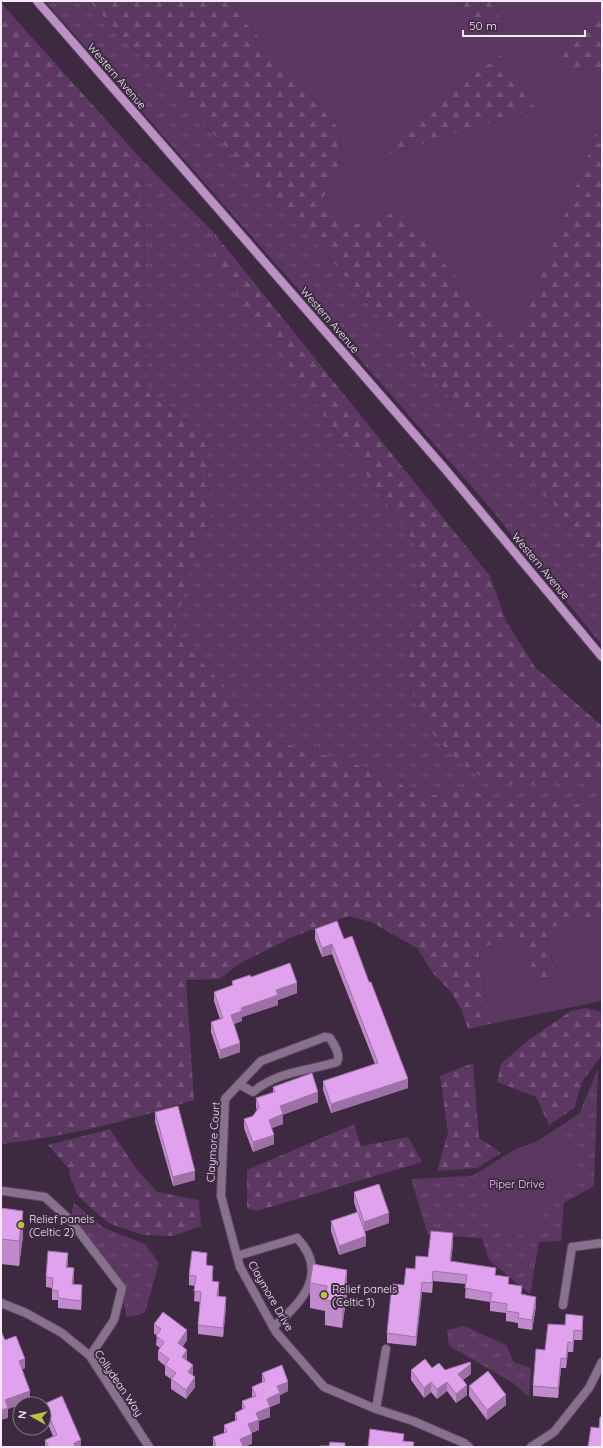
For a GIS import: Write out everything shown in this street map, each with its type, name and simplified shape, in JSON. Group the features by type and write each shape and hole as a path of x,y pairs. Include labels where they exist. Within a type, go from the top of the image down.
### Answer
{"main road":[{"name":"Western Avenue","path":"37,1 445,469 602,657"}],"street":[{"name":"Claymore Court","path":"237,1256 221,1196 225,1099 239,1084 261,1061 325,1036 330,1038 338,1053 337,1062 279,1076 253,1092 239,1084"},
{"path":"3,1191 45,1197 70,1220 122,1288 114,1320 90,1356"},
{"name":"Claymore Drive","path":"273,1327 297,1306 310,1279 313,1268 306,1248 296,1238 237,1256 240,1267 273,1327 324,1387 376,1409 413,1421 464,1443 469,1447"},
{"path":"563,1305 572,1247 602,1243"},
{"name":"Collydean Way","path":"1,1303 26,1313 62,1333 90,1356 150,1447"},
{"path":"376,1409 386,1349"},
{"path":"531,1447 554,1432 588,1388 602,1362"}],"green space":[{"path":"45,1 89,1 328,256 436,383 602,555 602,645 486,503"},
{"path":"89,1 227,1 336,125 343,155 324,198 402,210 511,345 530,303 593,142 602,144 602,555 436,383 328,256"},
{"path":"227,1 456,1 480,33 505,30 493,1 602,1 602,10 551,52 569,70 591,69 602,75 602,129 594,133 593,142 530,304 511,346 402,210 341,229 324,198 343,155 336,125","holes":["500,55 535,109 390,154 376,150"]},
{"path":"456,1 493,1 505,30 479,33"},
{"path":"1,3 143,161 147,391 205,433 210,517 172,631 276,741 355,764 429,796 465,787 494,799 525,803 559,800 602,809 602,916 546,929 556,981 536,985 478,948 490,1024 468,1029 461,1009 451,992 432,972 417,948 371,922 348,916 290,938 239,964 220,979 186,980 194,1100 98,1127 50,1137 1,1144"},
{"path":"602,10 602,75 591,69 569,70 550,52"},
{"path":"500,54 536,109 390,154 376,150"},
{"path":"602,129 602,144 593,142 594,133"},
{"path":"143,161 215,234 213,261 414,541 419,598 410,637 564,781 602,780 602,809 559,800 525,803 494,799 465,787 429,796 355,764 276,741 171,631 210,517 205,433 147,391"},
{"path":"215,234 490,576 506,621 535,667 602,726 602,780 523,785 489,782 459,762 435,737 418,709 409,682 410,637 419,598 414,541 213,261"},
{"path":"602,916 602,1001 490,1024 478,948 524,937 536,985 556,981 546,928"},
{"path":"586,1008 602,1012 602,1055 583,1080 574,1108 549,1125 536,1097 497,1082 501,1064 527,1041 571,1011"},
{"path":"473,1063 479,1138 501,1153 477,1168 437,1171 448,1133 440,1076"},
{"path":"598,1069 594,1186 564,1203 561,1241 539,1242 530,1294 489,1260 482,1238 428,1235 411,1179 472,1176 516,1149 536,1142 579,1114"},
{"path":"354,1124 361,1146 408,1137 422,1162 257,1211 247,1208 247,1170"},
{"name":"Piper Drive","path":"562,1125 579,1177 558,1187 548,1196 539,1230 530,1236 511,1234 503,1231 496,1225 493,1218 488,1202 483,1171 516,1149 536,1142"},
{"path":"110,1129 135,1167 157,1192 199,1200 201,1226 173,1236 143,1235 108,1223 78,1196 70,1177 69,1169 48,1145"},
{"path":"74,1203 104,1228 145,1244 159,1263 145,1313 126,1317 122,1288 70,1220"},
{"path":"464,1326 506,1345 514,1362 531,1368 529,1397 510,1381 449,1346 447,1330"}],"building":[{"path":"337,921 344,939 352,936 408,1079 331,1104 323,1081 378,1063 332,944 322,948 315,929"},
{"path":"290,963 297,983 276,990 278,995 241,1008 242,1011 231,1015 240,1043 220,1050 211,1022 223,1018 214,992 233,985 232,981 250,975 251,977"},
{"path":"312,1073 318,1092 280,1106 283,1114 269,1120 274,1135 253,1142 244,1119 253,1116 259,1107 256,1098 275,1092 273,1087"},
{"path":"178,1106 195,1171 173,1177 155,1112"},
{"path":"379,1184 389,1213 364,1222 354,1192"},
{"path":"1,1208 23,1211 19,1241 1,1239"},
{"path":"358,1212 366,1236 339,1246 331,1221"},
{"path":"431,1231 453,1233 450,1261 496,1268 495,1275 509,1277 508,1284 522,1286 521,1294 536,1297 532,1320 518,1318 519,1313 506,1311 507,1304 490,1301 492,1293 465,1288 467,1275 433,1271 432,1283 422,1282 416,1337 387,1333 392,1284 404,1285 406,1268 415,1269 416,1256 428,1257"},
{"path":"48,1251 68,1253 66,1267 74,1268 72,1284 82,1285 81,1301 58,1298 58,1291 52,1290 53,1278 46,1277"},
{"path":"192,1251 207,1253 206,1265 213,1266 212,1281 219,1282 217,1296 226,1297 223,1328 198,1325 201,1292 194,1291 196,1276 189,1275"},
{"path":"313,1264 347,1270 342,1303 325,1300 327,1286 310,1283"},
{"path":"163,1312 187,1330 178,1343 187,1350 182,1357 193,1365 188,1372 195,1377 186,1390 171,1379 176,1373 165,1365 169,1359 158,1351 164,1342 156,1336 161,1329 154,1324"},
{"path":"566,1314 583,1316 582,1331 574,1330 573,1343 568,1342 566,1359 561,1358 558,1388 533,1386 536,1349 545,1350 548,1324 565,1325"},
{"path":"1,1331 5,1340 16,1336 25,1359 19,1361 30,1391 12,1396 12,1397 5,1400 8,1408 1,1410"},
{"path":"425,1359 432,1368 439,1363 445,1370 470,1362 471,1364 458,1374 467,1385 456,1394 447,1382 437,1389 431,1382 424,1388 411,1370"},
{"path":"282,1365 288,1382 277,1386 280,1393 267,1399 270,1407 256,1413 259,1420 248,1424 252,1434 240,1439 243,1446 210,1447 216,1445 213,1437 227,1432 224,1425 237,1420 235,1413 245,1408 242,1401 256,1396 252,1387 265,1381 262,1373"},
{"path":"488,1371 506,1395 487,1410 469,1386"},
{"path":"62,1396 81,1440 74,1443 75,1447 49,1447 45,1440 57,1435 52,1423 52,1400"},
{"path":"600,1417 602,1417 602,1447 588,1447 591,1427 599,1428"},
{"path":"370,1429 404,1434 403,1441 414,1442 413,1447 368,1447"},
{"path":"330,1442 345,1443 345,1447 320,1447 329,1446"}],"place":[{"name":"Relief panels (Celtic 2)","path":"21,1225"},
{"name":"Relief panels (Celtic 1)","path":"324,1295"}]}
